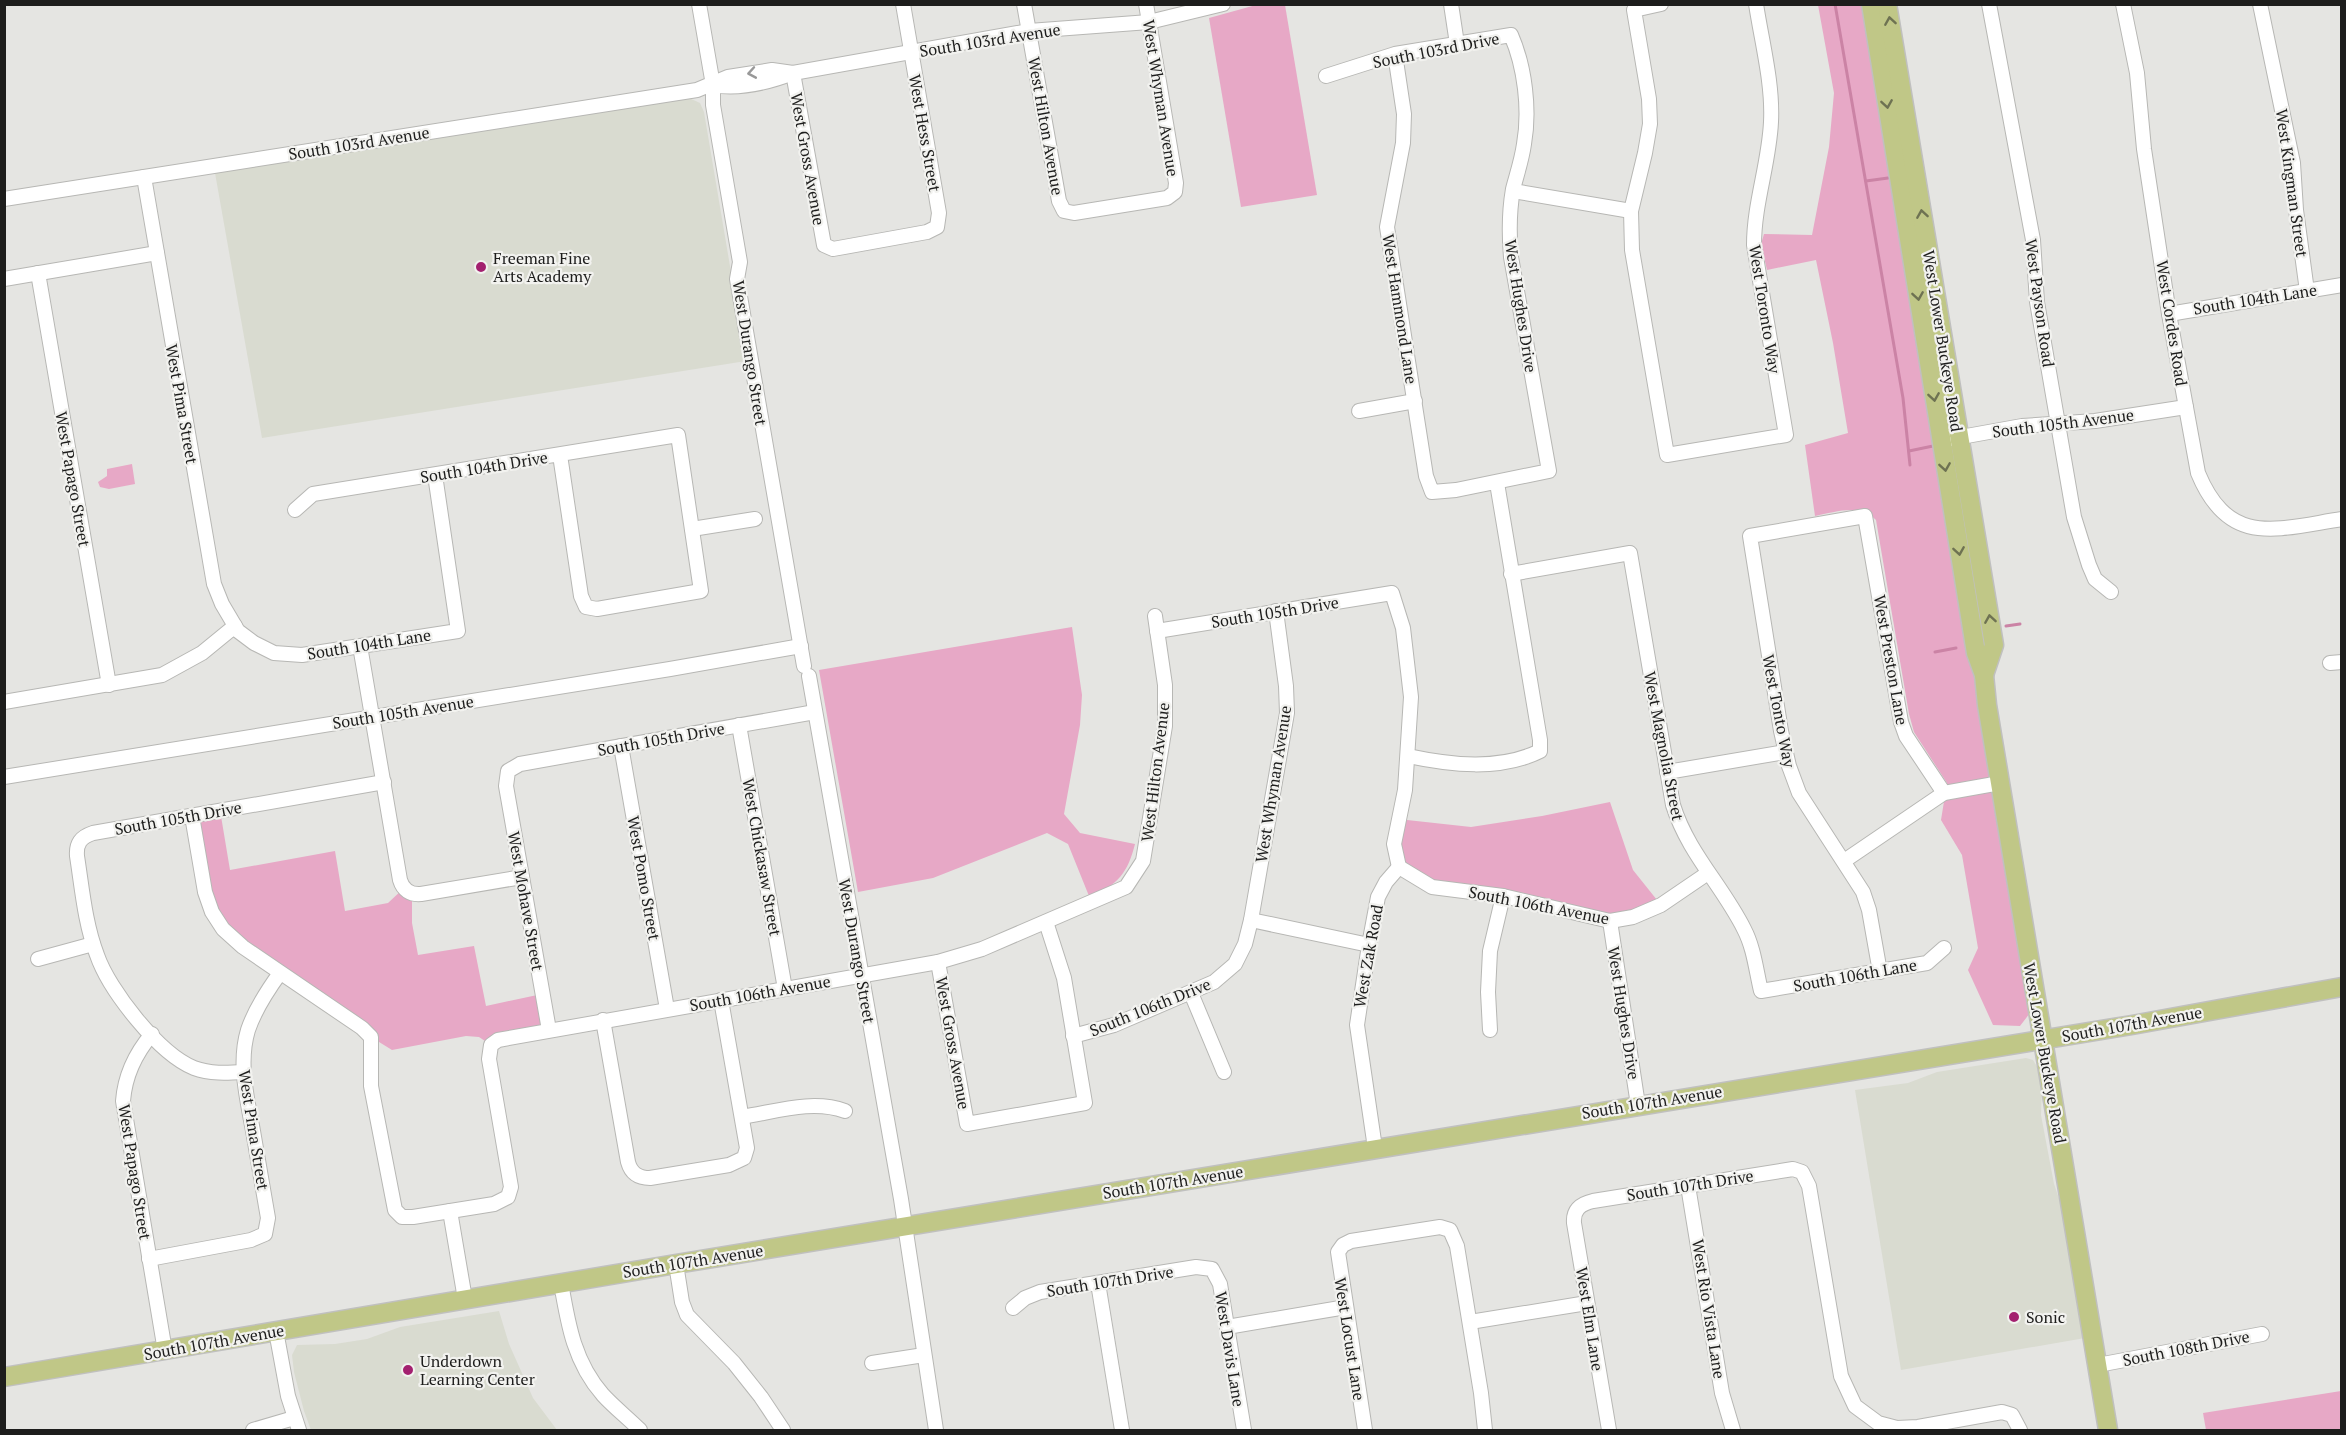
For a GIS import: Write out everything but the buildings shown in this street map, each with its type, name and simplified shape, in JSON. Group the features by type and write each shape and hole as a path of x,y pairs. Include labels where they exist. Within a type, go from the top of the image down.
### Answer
{"main road":[{"name":"West Lower Buckeye Road","path":"1871,4 1976,653 1984,675 2042,1039 2104,1364 2108,1431"},
{"name":"West Lower Buckeye Road","path":"1887,4 1994,645 1984,675"},
{"name":"South 107th Avenue","path":"4,1377 675,1263 2042,1039 2342,987"}],"street":[{"name":"West Durango Street","path":"699,4 713,85 713,105 740,262 737,279 905,1226 924,1355"},
{"name":"West Hess Street","path":"824,244 832,249 927,232 937,227 939,213 903,4"},
{"name":"West Hilton Avenue","path":"1024,4 1059,201 1064,211"},
{"name":"West Whyman Avenue","path":"1064,211 1074,213 1167,198 1175,192 1176,183 1146,4"},
{"name":"South 103rd Avenue","path":"4,200 697,90 713,85 730,88 773,81 793,73 1029,31 1149,22 1223,4"},
{"path":"1451,4 1457,44"},
{"path":"1513,191 1631,211 1646,153 1650,124 1649,99 1634,10 1661,4"},
{"name":"West Toronto Way","path":"1631,211 1632,250 1667,455 1786,435 1754,245 1772,109 1756,4"},
{"name":"West Payson Road","path":"1989,4 2033,240 2037,302 2074,517 2083,548 2096,579 2111,592"},
{"name":"West Cordes Road","path":"2123,4 2137,73 2144,149 2169,314 2198,473 2210,499 2225,515 2257,529 2276,530 2342,519"},
{"name":"West Kingman Street","path":"2260,4 2293,163 2296,210 2307,291"},
{"name":"South 103rd Drive","path":"1326,76 1395,54 1511,35"},
{"name":"West Hughes Drive","path":"1497,483 1548,471 1509,234 1513,191 1524,143 1527,114 1516,48 1511,35"},
{"name":"West Hammond Lane","path":"1395,54 1404,114 1403,134 1387,227 1426,476 1432,492 1497,483"},
{"name":"West Gross Avenue","path":"793,73 824,244"},
{"name":"West Pima Street","path":"144,177 214,584 235,626"},
{"path":"4,279 157,253"},
{"name":"West Papago Street","path":"38,273 109,685"},
{"name":"South 104th Lane","path":"2169,314 2342,285"},
{"path":"1359,411 1415,401"},
{"name":"South 105th Avenue","path":"1941,440 2022,426 2059,425 2186,407"},
{"name":"South 104th Drive","path":"295,510 313,494 678,435 692,530"},
{"path":"560,455 581,596 586,607 597,609 701,591 692,530 755,519"},
{"name":"South 104th Lane","path":"235,626 254,643 274,653 302,655 458,631 435,475"},
{"path":"1400,867 1394,844 1405,790 1408,756 1433,762 1497,763 1525,759 1540,751 1497,483"},
{"name":"West Tonto Way","path":"1866,516 1750,536 1785,752 1799,793 1863,892 1869,910 1880,972"},
{"name":"West Preston Lane","path":"1866,516 1901,722 1906,736 1944,793"},
{"name":"West Magnolia Street","path":"1511,574 1629,553 1672,805 1684,837 1745,929 1761,991"},
{"name":"South 105th Drive","path":"1156,623 1276,611 1392,593 1402,628 1408,662 1411,697 1408,756"},
{"name":"West Whyman Avenue","path":"1251,921 1287,713 1286,686 1276,611"},
{"name":"West Hilton Avenue","path":"1126,887 1143,861 1165,726 1166,685 1156,623"},
{"path":"4,702 162,675 202,653 235,626"},
{"path":"360,646 400,879 407,892 421,894 522,877"},
{"name":"South 105th Avenue","path":"4,777 801,646"},
{"name":"South 105th Drive","path":"508,771 520,764 815,712"},
{"name":"West Chickasaw Street","path":"739,725 785,988"},
{"name":"West Pomo Street","path":"621,747 667,1009"},
{"path":"1666,772 1785,752"},
{"name":"West Mohave Street","path":"508,771 506,786 549,1030"},
{"name":"South 105th Drive","path":"93,944 77,856 80,840 93,833 384,782"},
{"path":"1844,861 1944,793 2000,783"},
{"path":"192,816 205,892 212,912 229,936 362,1028 371,1037 371,1086 391,1199 398,1214 413,1217 450,1211 465,1299"},
{"name":"South 106th Avenue","path":"1400,867 1432,887 1503,896 1610,921 1633,917 1661,905 1708,873"},
{"name":"West Zak Road","path":"1375,1148 1357,1025 1368,945 1378,897 1386,882 1400,867"},
{"name":"South 106th Avenue","path":"450,1211 494,1204 508,1197 510,1181 489,1059 491,1045 503,1038 938,962 982,949 1126,887"},
{"path":"1490,1030 1488,992 1490,951 1503,896"},
{"path":"1251,921 1368,945"},
{"name":"South 106th Drive","path":"1073,1036 1114,1025 1191,993 1222,977 1235,964 1245,944 1251,921"},
{"name":"West Hughes Drive","path":"1610,921 1638,1105"},
{"path":"1046,922 1061,963 1073,1036"},
{"path":"38,959 93,944 112,987 127,1007 178,1059 194,1068 212,1072 244,1072"},
{"name":"South 106th Lane","path":"1761,991 1927,963 1944,948"},
{"name":"West Gross Avenue","path":"938,962 968,1124 1084,1103 1073,1036"},
{"name":"West Pima Street","path":"149,1259 251,1240 266,1234 268,1218 244,1072 246,1042 251,1021 262,999 280,973"},
{"path":"1191,993 1224,1072"},
{"path":"603,1020 628,1162 635,1175 650,1178 729,1165 744,1158 747,1148 721,1000"},
{"name":"West Papago Street","path":"152,1034 133,1062 126,1082 123,1101 165,1351"},
{"path":"742,1118 807,1106 827,1106 845,1111"},
{"name":"South 107th Drive","path":"1578,1208 1593,1201 1788,1169 1802,1172 1809,1186 1841,1376 1855,1406 1878,1423 1897,1428 1918,1427 1997,1413 2012,1415 2020,1431"},
{"name":"West Rio Vista Lane","path":"1688,1186 1722,1392 1733,1431"},
{"name":"West Elm Lane","path":"1578,1208 1575,1212 1574,1223 1609,1431"},
{"name":"West Locust Lane","path":"1365,1431 1337,1257 1340,1248 1351,1241 1434,1227 1449,1230 1457,1246 1470,1322"},
{"path":"675,1263 682,1302 687,1315 739,1368 761,1396 783,1431"},
{"name":"South 107th Drive","path":"1013,1308 1032,1295 1196,1267 1212,1269"},
{"name":"West Davis Lane","path":"1212,1269 1220,1284 1244,1431"},
{"path":"561,1283 569,1329 580,1361 604,1396 640,1431"},
{"path":"1098,1283 1122,1431"},
{"path":"1485,1431 1470,1322 1587,1303"},
{"path":"1227,1327 1346,1307"},
{"path":"253,1431 297,1424 285,1384 276,1331"},
{"name":"South 108th Drive","path":"2104,1364 2262,1334"},
{"path":"872,1363 924,1355 936,1431"}],"shaded area":[{"path":"1256,5 1285,5 1317,195 1241,207 1209,18"},
{"path":"1818,5 1863,5 2030,1013 2020,1026 1993,1025 1968,970 1978,948 1962,855 1941,820 1947,783 1914,732 1909,714 1876,520 1870,515 1855,510 1815,516 1805,445 1848,433 1816,260 1767,270 1761,244 1764,234 1812,235 1829,147 1834,93"},
{"name":"Freeman Fine Arts Academy","path":"687,97 700,103 704,112 746,361 262,438 215,173"},
{"path":"132,464 135,484 109,489 100,487 98,482 107,476 107,469"},
{"path":"1072,627 1082,695 1080,725 1064,814 1080,833 1135,844 1129,863 1120,877 1107,888 1089,896 1068,844 1047,833 933,878 858,892 819,670"},
{"path":"1610,802 1633,870 1661,905 1610,921 1432,887 1399,867 1398,819 1471,827"},
{"path":"220,810 230,870 335,851 345,911 388,903 404,888 412,894 412,923 418,955 474,946 486,1006 542,994 549,1030 491,1045 479,1037 466,1036 392,1050 371,1037 217,921 192,816"},
{"path":"2026,1058 2033,1060 2039,1070 2042,1087 2041,1115 2054,1184 2064,1213 2085,1338 1901,1370 1855,1090 1908,1083 1937,1072"},
{"name":"Underdown Learning Center","path":"499,1311 509,1344 533,1398 557,1430 311,1430 294,1372 292,1355 297,1345 335,1344 367,1339 400,1327"},
{"path":"2341,1391 2341,1430 2206,1430 2203,1413"}],"waterway":[{"path":"1835,4 1903,398 1910,465"},
{"path":"1866,181 1888,178"},
{"path":"1909,451 1933,446"},
{"path":"2006,626 2020,624"},
{"path":"1935,652 1956,648"}],"place":[{"name":"Freeman Fine Arts Academy","path":"481,267"},
{"name":"Sonic","path":"2014,1317"},
{"name":"Underdown Learning Center","path":"408,1370"}]}
